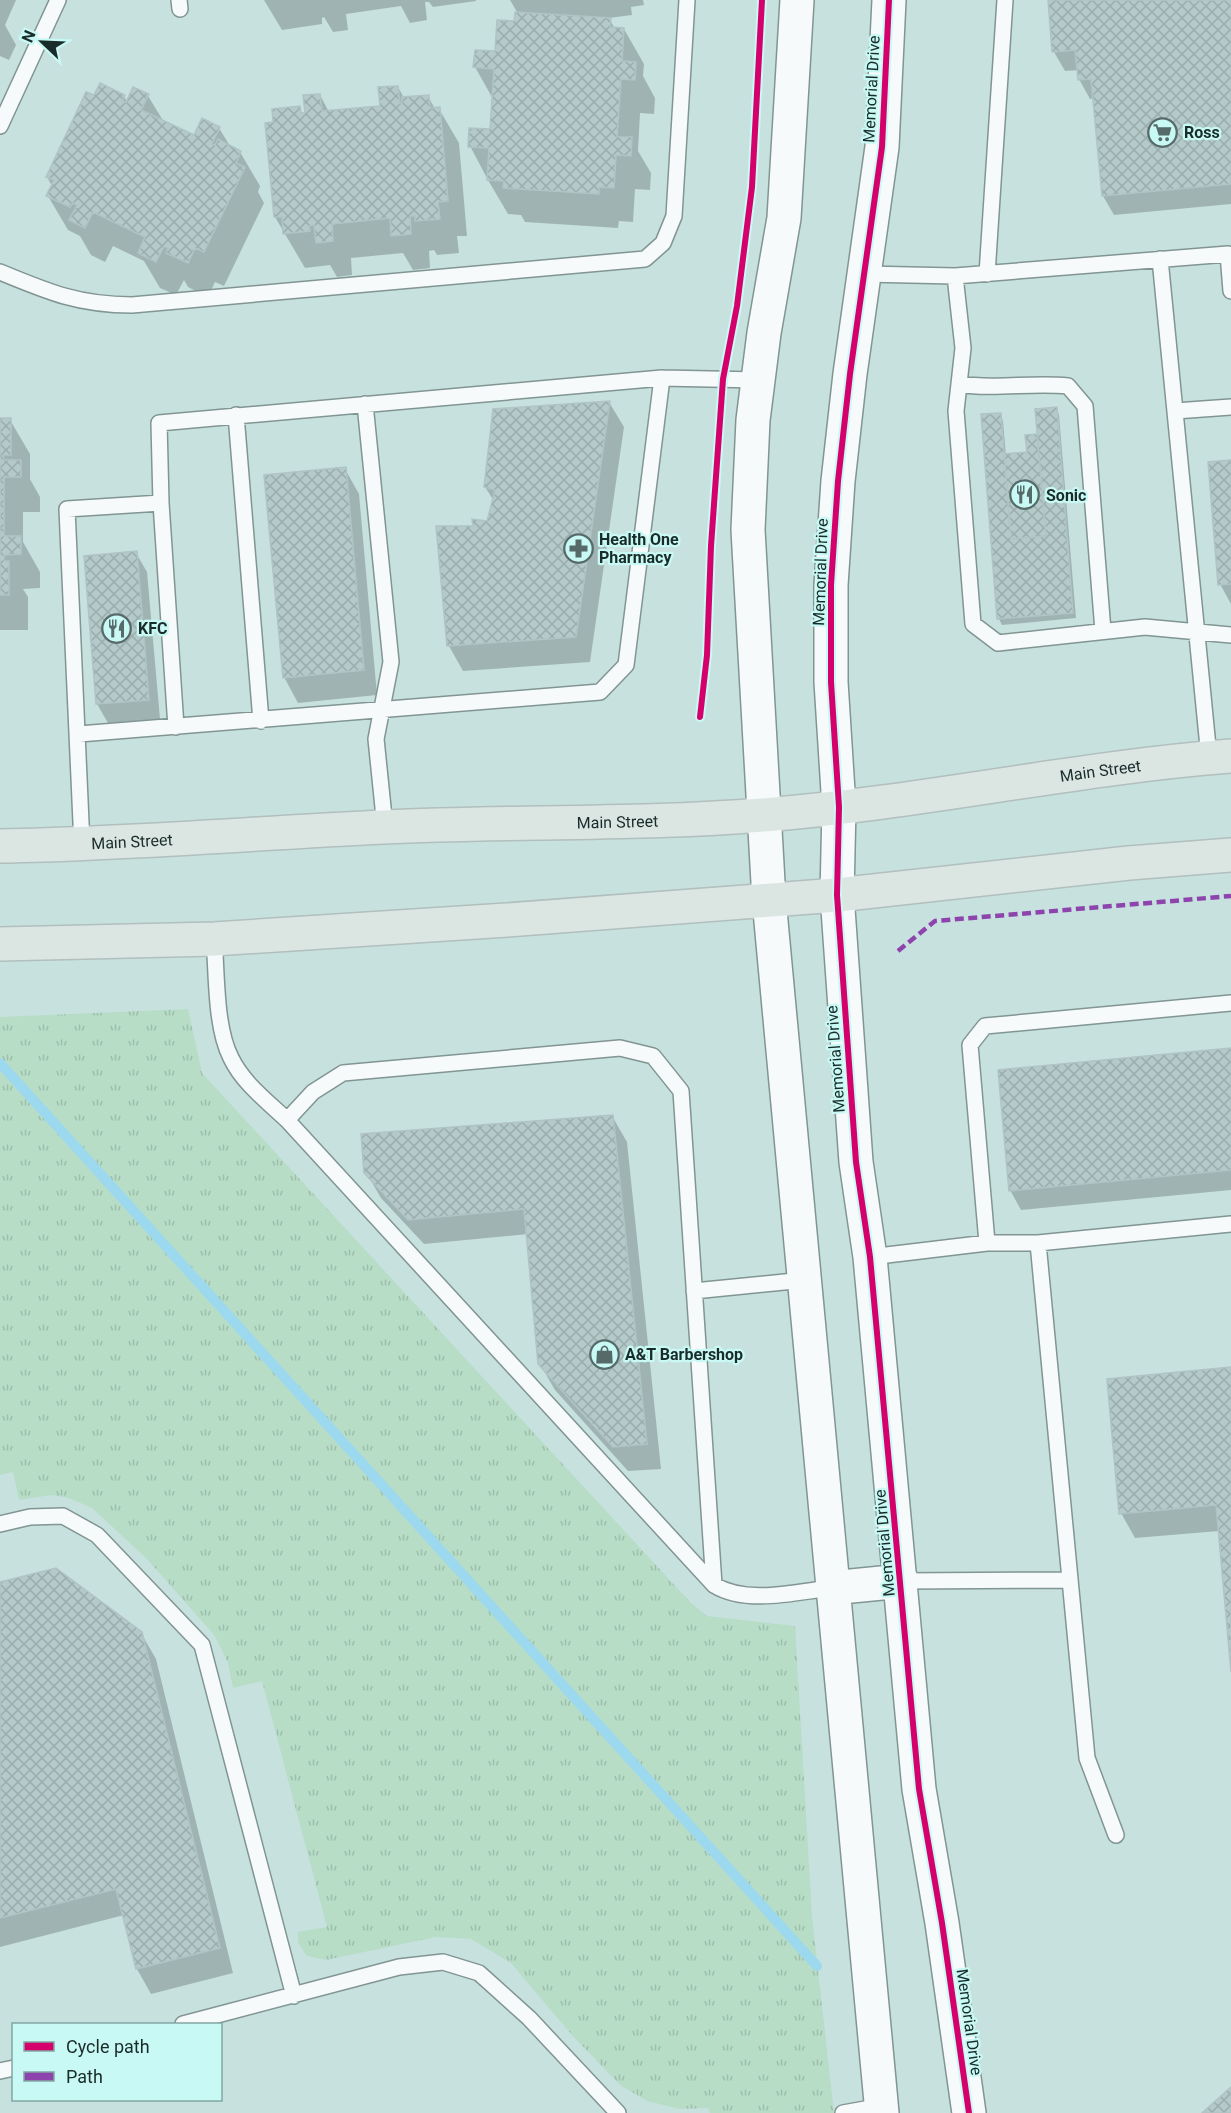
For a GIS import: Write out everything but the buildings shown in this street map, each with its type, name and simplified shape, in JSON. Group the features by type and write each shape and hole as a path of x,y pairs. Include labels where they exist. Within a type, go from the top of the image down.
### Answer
{"main road":[{"name":"Main Street","path":"0,846 82,845 385,827 762,815 1220,757"},
{"path":"0,944 214,939 837,896 1129,863 1231,855"}],"street":[{"path":"797,0 784,218 753,420 748,530 762,815 769,900 831,1588 882,2109"},
{"name":"Memorial Drive","path":"889,0 882,147 838,481 831,585 831,682 839,807 837,896 856,1162 870,1257 902,1581 919,1789 942,1923 969,2113"},
{"path":"831,1588 902,1581"}],"lane":[{"path":"0,126 58,0"},
{"path":"0,272 63,297 96,305 132,305 645,259 663,243 674,216 687,0"},
{"path":"987,274 1005,0"},
{"path":"865,274 956,276 1228,254 1231,291"},
{"path":"1160,259 1197,632 1220,757"},
{"path":"956,276 963,348 956,411 973,624 998,643 1145,627 1231,635"},
{"path":"79,734 600,692 626,665 662,378"},
{"path":"176,727 161,503 159,423 662,378 758,380"},
{"path":"959,384 986,388 1046,383 1068,386 1085,406 1103,631"},
{"path":"365,404 391,662 376,739 385,827"},
{"path":"1175,411 1231,407"},
{"path":"236,416 261,721"},
{"path":"82,845 79,734 67,509 161,503"},
{"path":"214,939 223,1033 231,1059 250,1086 287,1120 714,1585 725,1592 750,1596 831,1588"},
{"path":"987,1243 970,1045 984,1026 1231,1003"},
{"path":"287,1120 313,1092 343,1073 620,1048 653,1056 681,1091 714,1585"},
{"path":"870,1257 987,1243 1038,1243 1231,1224"},
{"path":"1038,1243 1087,1758 1116,1835"},
{"path":"694,1291 804,1280"},
{"path":"0,1524 30,1516 63,1516 97,1536 202,1645 294,1996"},
{"path":"902,1581 1070,1580"},
{"path":"191,2023 399,1967 443,1962 479,1973 529,2018 618,2113"},
{"path":"843,2113 882,2109"}],"green space":[{"path":"188,1009 202,1073 690,1602 707,1616 795,1626 812,1916 834,2113 710,2113 708,2108 679,2109 647,2101 620,2085 571,2034 511,1963 471,1939 436,1937 326,1960 307,1956 298,1943 298,1932 327,1927 262,1681 233,1688 228,1663 215,1636 147,1559 92,1508 69,1498 51,1495 19,1500 13,1472 0,1475 0,1017"}],"waterway":[{"path":"0,1063 817,1966"}],"marked path":[{"path":"898,951 935,921 1231,896"}],"cycle path":[{"path":"700,717 707,655 711,546 723,379 737,306 752,187 762,0"},
{"path":"889,0 882,147 850,374 838,481 831,585 831,682 839,807 837,895 856,1162 870,1257 919,1789 942,1923 969,2113"}],"place":[{"name":"Ross","path":"1163,132"},
{"name":"Sonic","path":"1025,495"},
{"name":"Health One Pharmacy","path":"578,548"},
{"name":"KFC","path":"117,628"},
{"name":"A&T Barbershop","path":"604,1354"}]}
